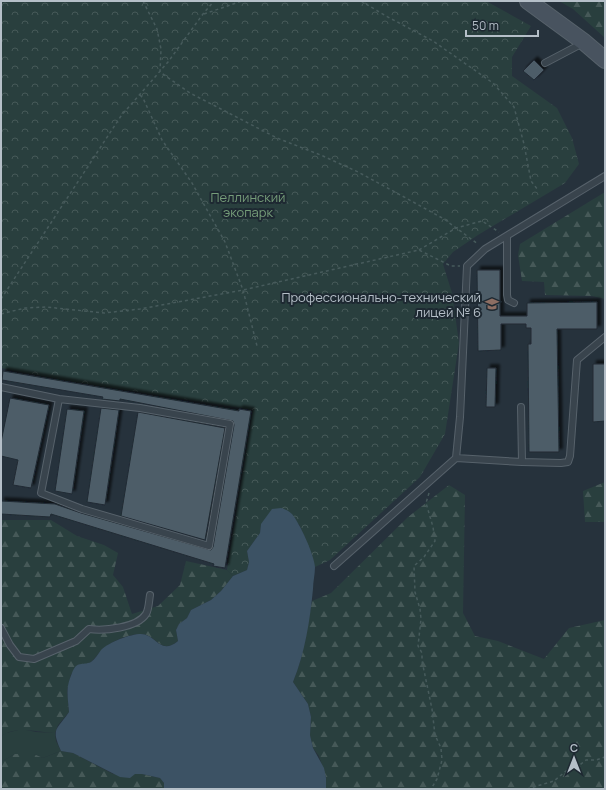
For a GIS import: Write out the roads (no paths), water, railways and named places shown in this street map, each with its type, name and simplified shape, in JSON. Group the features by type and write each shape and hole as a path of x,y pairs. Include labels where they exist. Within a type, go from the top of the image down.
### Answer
{"street":[{"path":"528,1 584,42 605,60"}],"lane":[{"path":"545,63 584,42"},
{"path":"334,566 456,458 460,417 467,266 485,249 605,176"},
{"path":"507,236 508,300 514,303"},
{"path":"456,458 522,462 568,462 570,456 577,360 605,337"},
{"path":"1,387 59,399 140,408 230,424 209,546 82,509 41,493 59,399"},
{"path":"521,407 522,462"},
{"path":"1,628 10,645 19,657 34,659 76,641 89,629 116,628 138,621 146,613 150,595"}],"water":[{"path":"281,508 292,514 299,525 306,539 315,567 309,624 301,660 293,682 308,704 311,717 310,735 313,748 324,768 326,789 164,789 164,783 160,778 142,774 135,774 130,778 120,777 73,753 61,751 56,738 56,730 69,712 68,688 76,666 91,662 105,647 114,641 131,635 146,635 158,643 167,646 178,641 176,630 179,624 187,618 191,610 211,600 221,591 233,576 247,570 249,562 247,551 260,533 261,524 272,509"}],"place":[{"name":"Профессионально-технический лицей № 6","path":"492,304"}],"park label":[{"name":"Пеллинский экопарк","path":"248,204"}]}
